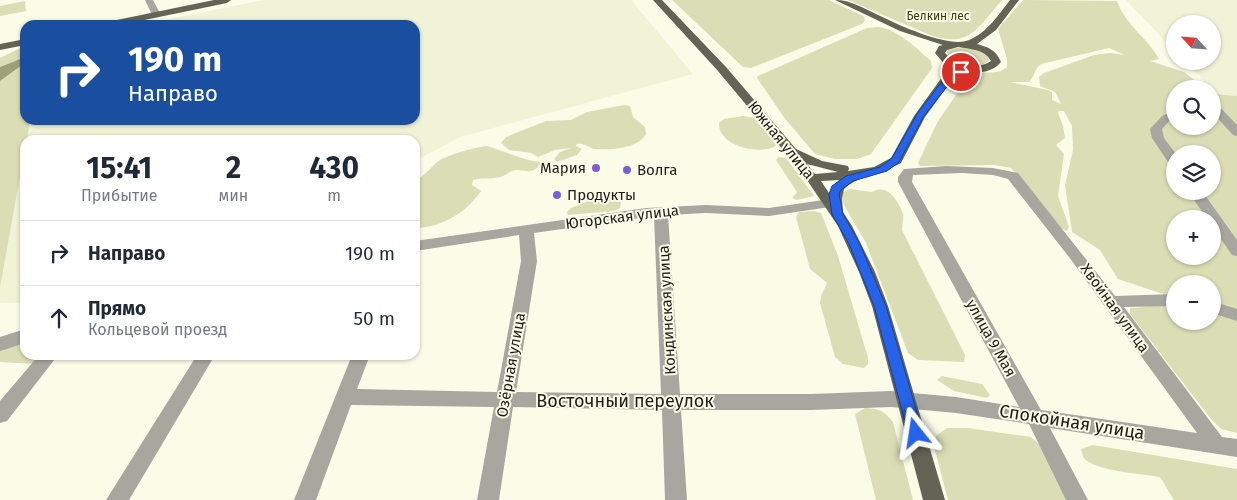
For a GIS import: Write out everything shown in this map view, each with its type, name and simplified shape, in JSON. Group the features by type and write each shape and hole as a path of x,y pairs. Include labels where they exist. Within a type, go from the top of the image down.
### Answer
{"main road":[{"path":"132,20 227,0"},
{"name":"Южная улица","path":"657,0 722,69 788,148 834,208 858,251 880,306 934,500"},
{"path":"839,0 934,40 985,50 996,60"},
{"path":"834,208 836,189 850,178 878,170 896,160 920,116 942,87 951,68 940,53 943,48 975,42 994,25 1015,0"},
{"path":"942,87 961,72 994,65 996,60 990,37 994,25"},
{"path":"903,28 920,38 943,58 958,66 980,68"},
{"path":"0,47 20,43"},
{"path":"788,148 805,158 828,166 850,170 878,170"},
{"path":"812,178 878,170"}],"street":[{"path":"149,0 156,15"},
{"path":"1221,115 1237,132"},
{"path":"1166,118 1156,129 1158,138 1166,149"},
{"name":"Хвойная улица","path":"904,177 913,171 988,170 1010,174 1068,245 1216,444"},
{"name":"улица 9 Мая","path":"904,177 1035,416 1077,500"},
{"path":"1201,200 1237,251"},
{"name":"Югорская улица","path":"420,245 661,211 706,209 769,212 834,208"},
{"name":"Кондинская улица","path":"661,211 676,500"},
{"name":"Озёрная улица","path":"488,500 529,261 526,230"},
{"path":"1110,302 1166,300"},
{"path":"1221,310 1237,315"},
{"path":"0,344 20,338"},
{"path":"0,414 45,360"},
{"path":"117,500 203,360"},
{"path":"305,500 359,360"},
{"name":"Восточный переулок","path":"344,397 672,402 811,402 877,398 906,400"},
{"name":"Спокойная улица","path":"906,400 956,404 1237,448"}],"shaded area":[{"path":"263,0 631,0 693,74 460,137 420,158 420,135 24,135 26,125 420,125 420,20 164,20"},
{"path":"1126,0 1237,0 1237,96 1221,95 1221,80 1203,80 1193,70 1221,70 1221,15 1166,15 1166,42"},
{"path":"20,59 20,67 0,81 0,67"},
{"path":"20,157 20,303 0,303 0,263"}],"green space":[{"path":"672,0 829,0 863,16 865,20 862,24 751,68 743,67"},
{"name":"Белкин лес","path":"848,0 1002,0 972,33 955,39 944,39 930,35"},
{"path":"1023,0 1117,1 1125,17 1149,44 1159,59 1150,61 1166,66 1166,70 1184,72 1194,80 1166,80 1166,135 1221,135 1221,95 1237,96 1237,319 1221,314 1221,275 1166,275 1166,295 1118,279 1100,250 1072,232 1065,185 1073,150 1072,126 1064,111 1059,111 1058,113 1065,138 1056,145 1064,154 1058,196 1069,227 1067,231 1062,229 1011,168 994,165 920,166 918,163 938,121 970,75 1003,70 1007,67 1007,59 998,29","holes":["1109,48 1125,55 1110,53 1094,55 1044,73 1039,77 1040,86 1055,92 1061,104 1052,100 1052,92 1048,90 1010,82 1029,82 1041,64"]},
{"path":"25,1 26,11 0,16 0,6"},
{"path":"878,27 900,35 931,61 932,68 871,154 857,159 835,159 815,154 786,120 757,78 867,28"},
{"path":"20,48 20,59 0,67 0,58"},
{"path":"972,48 983,52 989,60 983,65 966,65 948,57 947,51 950,49"},
{"path":"20,67 20,125 29,125 28,135 20,135 20,177 0,287 0,81"},
{"path":"624,105 630,106 633,117 645,127 646,134 637,143 630,146 616,149 595,149 577,144 576,146 582,149 577,155 557,162 554,159 560,152 571,148 555,150 538,157 531,153 509,150 501,143 506,137 546,121 571,120 587,112"},
{"path":"743,116 755,118 777,145 761,150 752,149 742,147 726,138 721,131 719,123 724,119"},
{"path":"487,146 528,160 540,162 541,165 531,171 515,170 497,178 473,180 472,185 481,191 468,206 444,222 420,228 420,177 440,160 470,149"},
{"path":"778,157 786,158 814,196 797,200 792,198 797,192 776,160"},
{"path":"850,189 872,192 877,190 887,191 898,203 903,214 902,230 965,355 964,362 918,360 908,353 866,243 844,205 841,193"},
{"path":"603,195 616,197 621,202 620,208 614,211 568,215 567,212 571,208"},
{"path":"814,211 821,213 838,256 868,358 868,364 864,368 843,364 835,357 820,303 827,283 810,269 796,217 799,212"},
{"path":"1166,304 1166,330 1221,330 1221,315 1237,321 1237,433 1221,429 1211,419 1130,314 1130,308"},
{"path":"20,343 20,360 38,360 34,364 0,362 0,349"},
{"path":"942,376 982,384 990,395 987,398 954,391 937,380"},
{"path":"865,408 881,411 893,422 913,500 876,500 855,414"},
{"path":"947,428 968,428 1031,437 1040,445 1068,500 948,500 935,450 936,436"},
{"path":"1093,445 1237,469 1237,500 1174,500 1160,477 1107,469 1088,462 1083,457 1081,449"}],"place":[{"name":"Мария","path":"596,168"},
{"name":"Волга","path":"627,170"},
{"name":"Продукты","path":"557,195"}],"route":[{"path":"916,433 880,306 867,272 838,214 834,194 836,189 850,178 883,169 896,160 920,116 942,87 956,74 961,72"}]}
